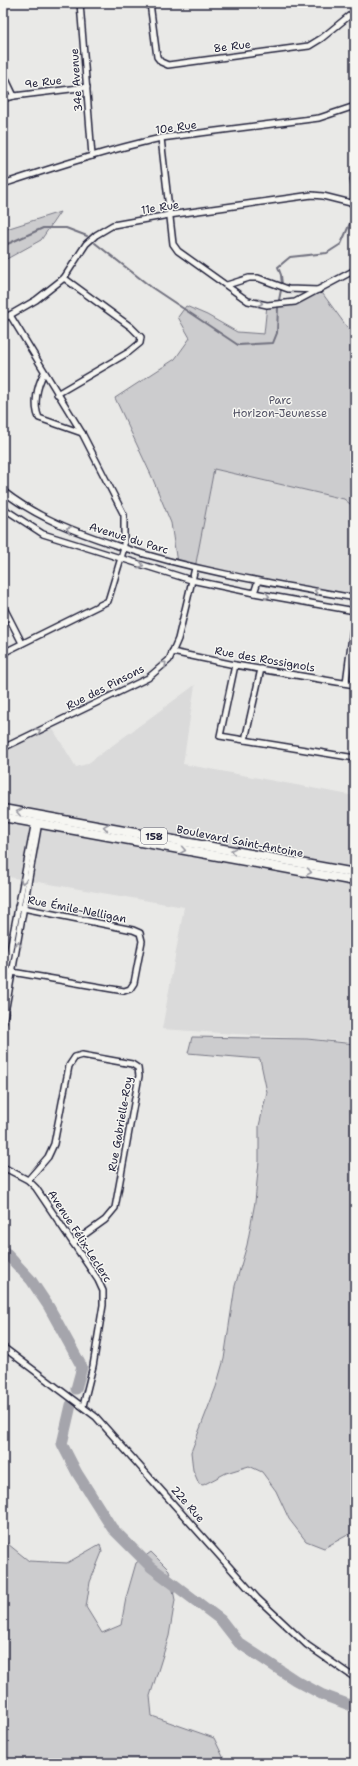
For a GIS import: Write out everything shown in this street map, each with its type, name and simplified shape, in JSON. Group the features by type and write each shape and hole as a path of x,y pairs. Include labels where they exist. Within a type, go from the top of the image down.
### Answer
{"main road":[{"name":"Boulevard Saint-Antoine","path":"3,809 37,820 355,881"},
{"name":"Boulevard Saint-Antoine","path":"3,817 116,829 355,873"}],"street":[{"name":"34e Avenue","path":"80,3 92,156"},
{"name":"8e Rue","path":"150,3 157,57 161,62 168,64 309,46 322,38 355,11"},
{"path":"3,73 14,96"},
{"name":"9e Rue","path":"3,99 14,96 87,87"},
{"name":"10e Rue","path":"3,184 92,156 161,138 319,118 355,106"},
{"path":"161,138 173,244 178,251 248,301 267,305 294,302 320,290 355,270"},
{"name":"11e Rue","path":"3,319 36,300 64,278 86,244 96,235 113,225 169,215 312,196 323,196 355,204"},
{"path":"57,394 129,352 140,343 141,337 131,327 64,278"},
{"path":"227,285 250,278 258,278 288,289 320,290"},
{"path":"3,653 108,601 124,548 124,515 82,434 10,315"},
{"path":"44,373 39,382 38,389 36,410 39,418 82,434"},
{"name":"Avenue du Parc","path":"3,491 50,521 124,548 194,568 355,598"},
{"name":"Avenue du Parc","path":"3,508 43,534 191,580 355,612"},
{"name":"Rue des Pinsons","path":"3,748 148,678 169,660 178,639 194,568"},
{"path":"254,593 258,581"},
{"path":"3,606 22,643"},
{"path":"346,684 355,612"},
{"name":"Rue des Rossignols","path":"172,652 235,665 355,685"},
{"path":"235,665 220,736 355,758"},
{"path":"244,740 261,669"},
{"path":"3,985 37,820"},
{"path":"3,1024 25,908 37,820"},
{"name":"Rue Émile-Nelligan","path":"6,971 124,991 130,989 134,984 142,940 140,934 133,930 18,907"},
{"name":"Rue Gabrielle-Roy","path":"28,1180 48,1157 54,1144 69,1066 75,1057 82,1055 132,1064 138,1068 139,1076 115,1208 105,1220 73,1243"},
{"name":"Avenue Félix-Leclerc","path":"3,1167 28,1180 36,1188 98,1280 103,1291 103,1305 93,1366 83,1406"},
{"name":"22e Rue","path":"3,1347 96,1417 158,1485 256,1598 307,1645 355,1678"}],"shaded area":[{"path":"214,469 344,499 355,508 355,589 344,596 195,568"},
{"path":"195,685 183,764 355,796 355,1042 162,1029 184,907 3,876 3,750 51,726 76,767 87,764"}],"green space":[{"path":"60,212 41,240 3,261 3,230"},
{"name":"Parc Horizon-Jeunesse","path":"320,290 355,338 355,508 344,499 214,469 195,568 177,563 171,523 152,477 115,398 175,359 190,338 178,317 186,306 207,315 237,332 264,334 267,305 295,302"},
{"path":"192,1037 307,1039 355,1044 355,1531 324,1548 306,1541 289,1519 276,1491 262,1472 249,1466 226,1473 203,1485 199,1484 193,1470 191,1452 216,1387 224,1359 235,1286 247,1245 255,1202 259,1161 259,1126 267,1092 260,1059 188,1053"},
{"path":"3,1540 29,1561 67,1563 100,1544 102,1552 90,1582 86,1607 102,1633 121,1625 126,1598 136,1563 151,1552 169,1570 175,1600 169,1636 150,1696 152,1716 214,1738 226,1763 3,1763"}],"waterway":[{"path":"353,200 350,179 355,163"},
{"path":"282,285 278,267 290,257 327,253 341,244 354,211"},
{"path":"3,246 43,228 66,228 87,236"},
{"path":"95,243 151,287 238,345 273,343 277,333 278,307"},
{"path":"279,300 281,290"},
{"path":"3,1250 31,1280 49,1307 82,1367 76,1389"},
{"path":"71,1405 62,1444 77,1473 112,1528 151,1567 221,1620 239,1643 295,1680 323,1695 355,1707"}]}
